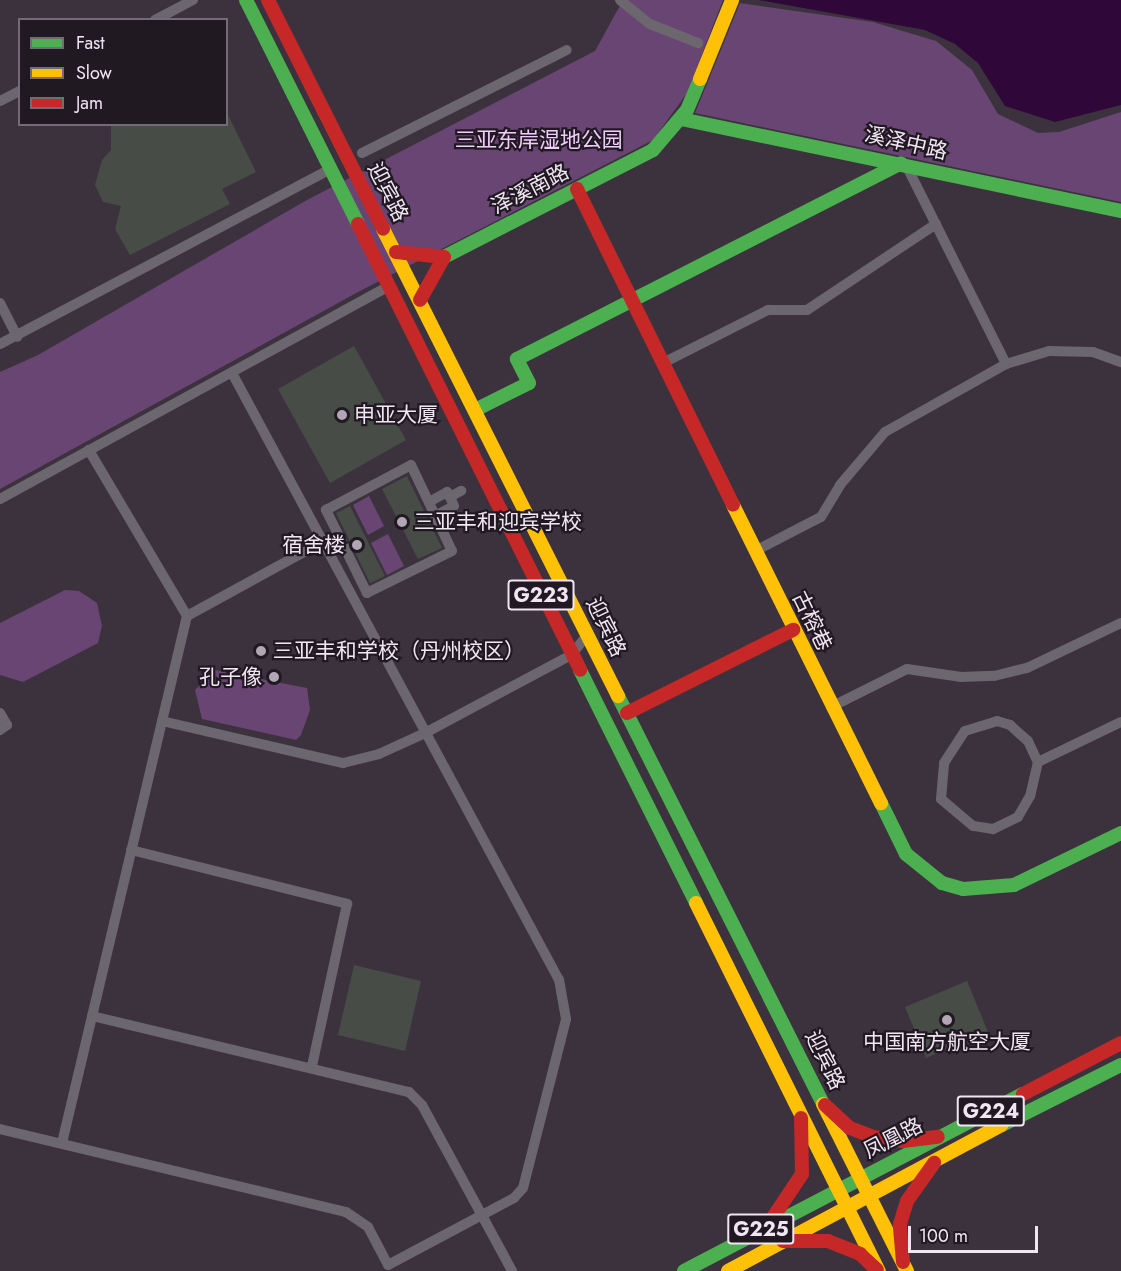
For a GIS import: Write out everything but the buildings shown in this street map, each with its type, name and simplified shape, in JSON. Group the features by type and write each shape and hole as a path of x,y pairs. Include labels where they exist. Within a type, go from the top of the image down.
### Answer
{"main road":[{"name":"迎宾路","path":"246,0 879,1271"},
{"name":"迎宾路","path":"268,0 905,1267"},
{"name":"泽溪南路","path":"444,257 653,150 681,119 730,5"},
{"name":"溪泽中路","path":"681,119 1121,211"},
{"path":"475,410 529,383 517,359 904,164"},
{"name":"古榕巷","path":"577,189 899,845 922,871 942,883 973,891 1004,888 1121,833"},
{"path":"396,252 444,257 420,300"},
{"path":"556,626 578,615"},
{"path":"627,713 793,630"},
{"path":"571,655 612,686"},
{"path":"590,693 598,683 612,686"},
{"name":"凤凰路","path":"684,1271 768,1225 1121,1043"},
{"name":"凤凰路","path":"728,1271 868,1193 1121,1065"},
{"path":"823,1102 850,1128 873,1137 903,1140 942,1136"},
{"path":"768,1225 802,1174 805,1149 800,1111"},
{"path":"905,1267 900,1224 908,1201 939,1158"},
{"path":"779,1242 828,1241 860,1254 879,1271"}],"street":[{"path":"159,18 193,0"},
{"path":"620,0 650,24 698,43"},
{"path":"362,153 567,50"},
{"path":"0,101 18,92"},
{"path":"904,164 1006,364"},
{"path":"0,344 330,169"},
{"path":"663,363 768,310 807,310 936,224"},
{"path":"0,500 388,287"},
{"path":"0,303 17,337"},
{"path":"755,551 821,517 840,485 885,432 1006,364 1049,351 1093,352 1121,362"},
{"path":"0,1129 346,1212 368,1227 388,1265 480,1216 522,1188 566,1019 559,980 232,373"},
{"path":"62,1143 186,616 89,450"},
{"path":"411,465 429,502 452,551 366,593 326,510 411,465"},
{"path":"450,497 461,491"},
{"path":"429,502 447,492 454,506 435,516"},
{"path":"186,616 322,542"},
{"path":"831,707 907,669 961,677 994,676 1027,668 1121,623"},
{"path":"162,721 343,763 379,754 425,733 571,655 587,635"},
{"path":"0,713 7,725 0,730"},
{"path":"997,721 1010,725 1028,741 1038,762 1030,796 1018,817 993,829 973,826 941,799 944,763 965,731 997,721"},
{"path":"1038,762 1121,722"},
{"path":"131,850 347,904 312,1066"},
{"path":"92,1016 312,1066 409,1092 422,1106 512,1271"}],"green space":[{"name":"三亚东岸湿地公园","path":"623,0 723,0 687,93 653,140 358,292 0,489 0,372 38,355 307,200 595,51"},
{"path":"740,3 873,22 936,41 972,70 998,114 1038,133 1059,132 1121,112 1121,202 695,113"},
{"path":"369,496 384,526 368,535 353,505"},
{"path":"388,534 404,566 387,575 371,543"},
{"path":"65,590 79,591 97,603 102,626 98,643 23,682 0,675 0,623"},
{"path":"215,670 307,688 310,710 301,735 296,740 202,719 195,690"}],"shaded area":[{"path":"759,0 1121,0 1121,105 1055,122 1005,106 978,63 955,44 925,30"}],"traffic: fast":[{"path":"246,0 358,224"},
{"path":"444,257 653,150 687,110 700,79"},
{"path":"681,119 1121,211"},
{"path":"475,410 529,383 517,359 901,163"},
{"path":"580,670 696,903"},
{"path":"618,696 823,1104"},
{"path":"881,803 906,854 942,883 963,889 1014,885 1121,833"},
{"path":"1002,1125 1121,1065"},
{"path":"684,1271 1023,1094"}],"traffic: slow":[{"path":"700,79 732,0"},
{"path":"383,229 618,696"},
{"path":"733,505 881,803"},
{"path":"696,903 879,1271"},
{"path":"823,1104 907,1271"},
{"path":"728,1271 1002,1125"}],"traffic: jam":[{"path":"268,0 383,229"},
{"path":"577,189 733,505"},
{"path":"358,224 580,670"},
{"path":"396,252 444,257 420,300"},
{"path":"627,713 793,630"},
{"path":"1023,1094 1121,1043"},
{"path":"825,1105 850,1128 873,1137 903,1141 938,1137"},
{"path":"768,1225 802,1174 801,1118"},
{"path":"903,1262 900,1224 907,1201 934,1163"},
{"path":"783,1241 828,1241 860,1254 877,1270"}],"place":[{"name":"申亚大厦","path":"342,415"},
{"name":"三亚丰和迎宾学校","path":"402,522"},
{"name":"宿舍楼","path":"357,545"},
{"name":"三亚丰和学校（丹州校区）","path":"261,651"},
{"name":"孔子像","path":"274,677"},
{"name":"中国南方航空大厦","path":"947,1020"}]}
